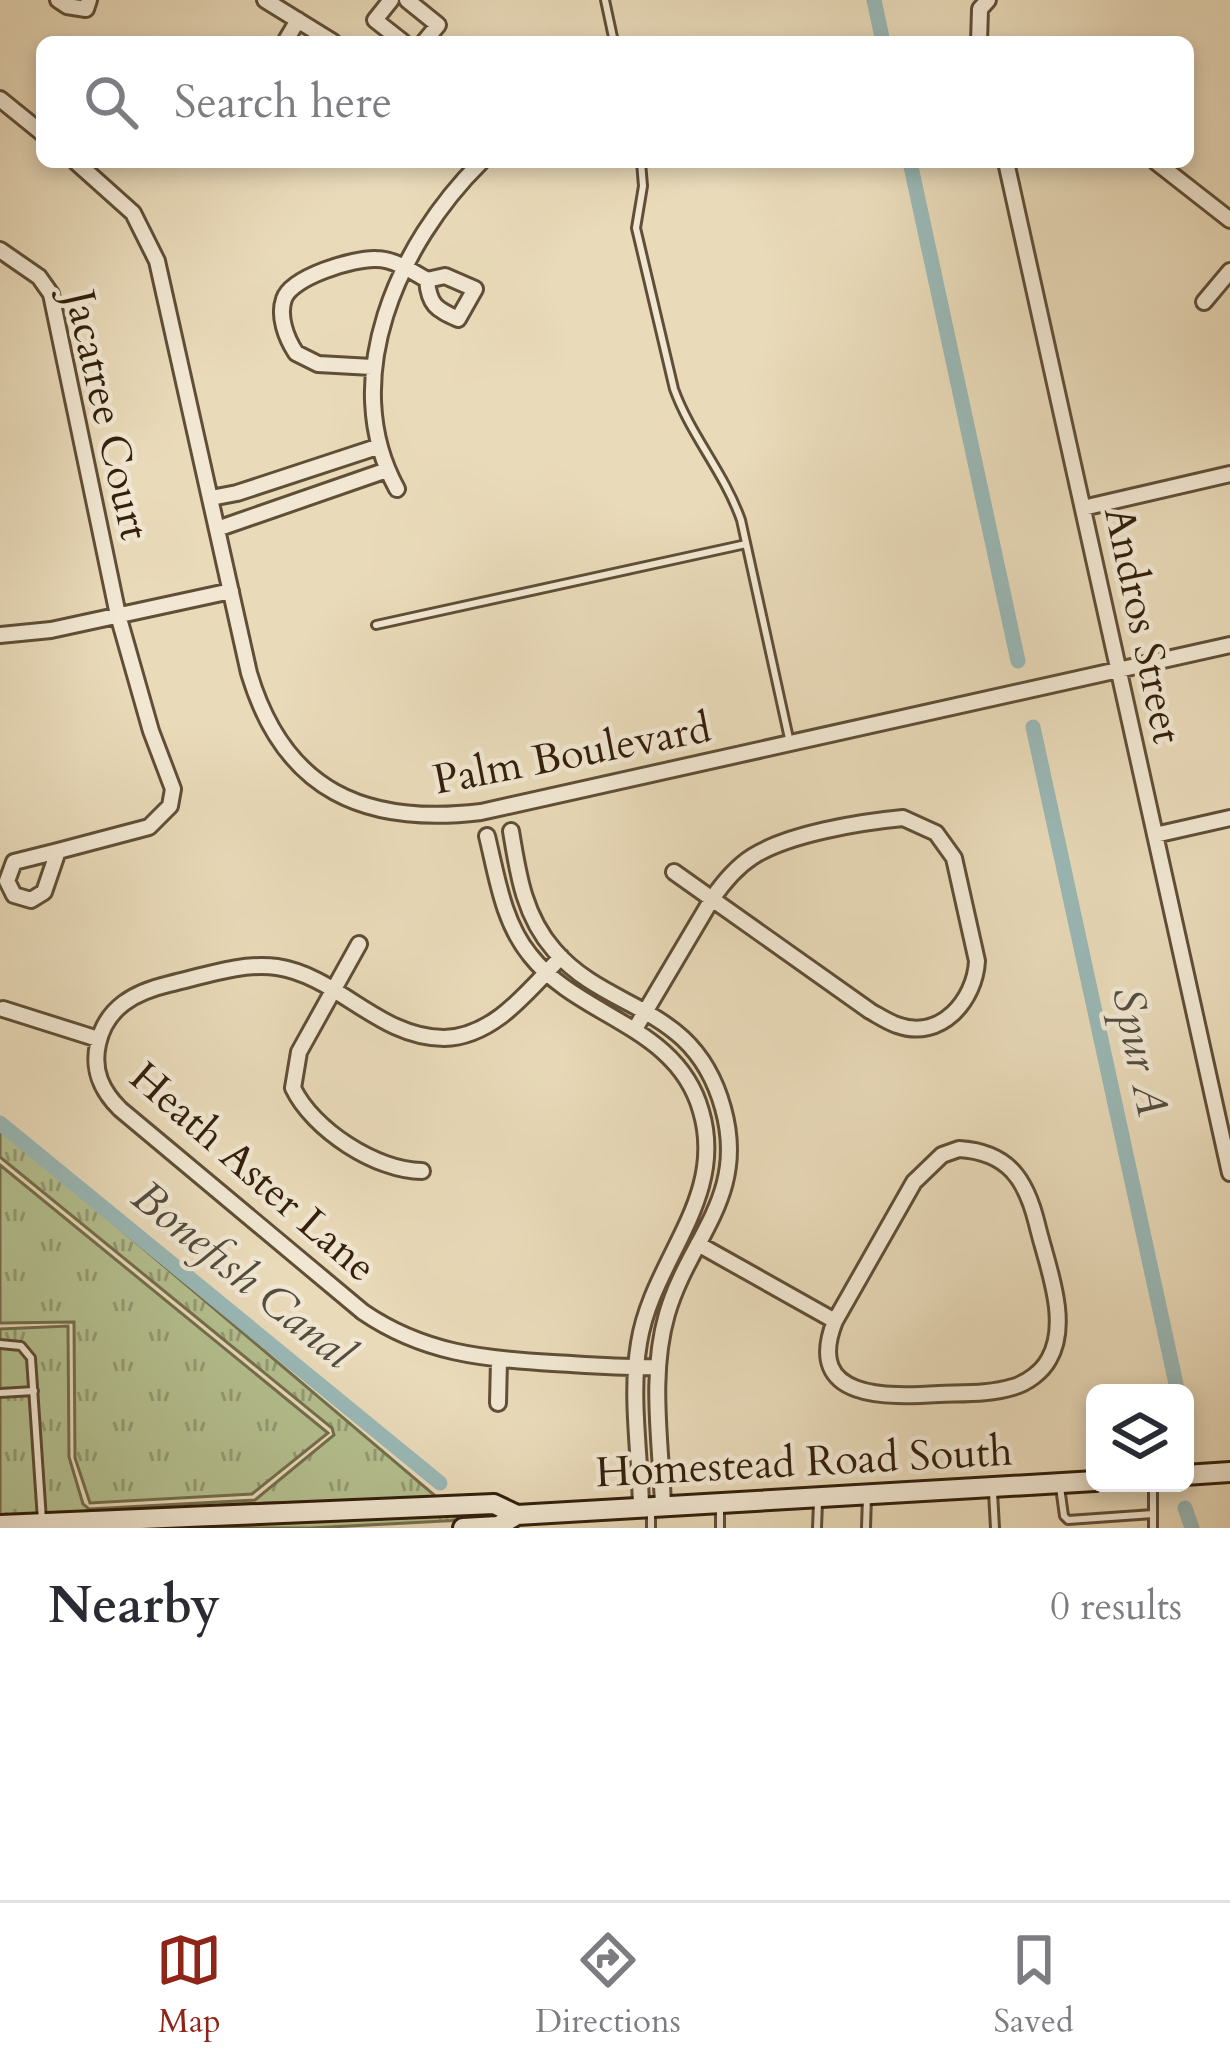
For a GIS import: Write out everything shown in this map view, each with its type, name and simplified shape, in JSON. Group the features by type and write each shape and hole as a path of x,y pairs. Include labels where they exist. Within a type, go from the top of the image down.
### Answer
{"main road":[{"path":"1194,1474 1230,1472"},
{"name":"Homestead Road South","path":"464,1528 498,1526 517,1515 1086,1482"},
{"name":"Homestead Road South","path":"0,1525 494,1504 517,1515"}],"street":[{"path":"58,0 67,7 86,9 89,0"},
{"path":"265,0 323,36"},
{"path":"391,0 375,20 395,36"},
{"path":"407,0 438,25 429,36"},
{"path":"979,36 980,9 988,0"},
{"path":"289,36 298,20"},
{"path":"0,98 36,129"},
{"name":"Palm Boulevard","path":"83,168 133,214 149,242 257,700 295,760 330,789 390,813 423,818 481,812 1230,645"},
{"path":"397,489 377,447 372,367 405,268 445,204 476,168"},
{"name":"Andros Street","path":"1007,168 1230,1173"},
{"path":"1164,168 1230,220"},
{"name":"Jacatree Court","path":"0,250 39,277 51,294 118,615 173,789 170,806 149,827 58,851"},
{"path":"372,367 318,364 296,352 287,339 282,303 288,291 336,266 379,258 427,280"},
{"path":"1204,302 1230,271"},
{"path":"211,498 377,447"},
{"path":"217,529 386,470"},
{"path":"1083,508 1230,474"},
{"path":"0,635 51,630 231,591"},
{"path":"635,1029 712,899 741,864 783,843 879,820 903,818 924,824 947,844 975,946 976,978 970,994 950,1017 916,1029 898,1026 870,1011 712,899 674,872"},
{"path":"1155,835 1230,818"},
{"path":"511,831 530,913 561,957 646,1010 692,1048 723,1105 728,1172 722,1198 667,1314 658,1367 652,1506"},
{"path":"487,836 513,929 546,973 635,1029 673,1060 701,1108 707,1157 703,1189 650,1300 636,1367 652,1506"},
{"path":"497,879 518,874"},
{"path":"359,944 306,1036 293,1069 293,1088 300,1102 325,1126 381,1165 422,1171"},
{"name":"Heath Aster Lane","path":"561,957 515,1004 481,1030 446,1038 390,1024 310,976 280,967 234,969 132,995 105,1023 98,1039 96,1072 110,1099 363,1312 399,1335 436,1350 500,1360 658,1367"},
{"path":"3,1009 98,1039"},
{"path":"959,1149 978,1150 1010,1165 1029,1192 1058,1321 1049,1358 1039,1372 1009,1389 882,1397 860,1392 835,1372 828,1352 835,1321 927,1167 959,1149"},
{"path":"684,1234 835,1321"},
{"path":"499,1403 500,1360"}],"lane":[{"path":"604,0 613,36"},
{"path":"642,168 636,228 674,389 682,412 730,488 790,743"},
{"path":"376,625 746,544"},
{"path":"0,1343 21,1346 31,1358 43,1525"},
{"path":"0,1393 34,1391"},
{"path":"1060,1484 1068,1520 1153,1514"},
{"path":"992,1488 995,1528"},
{"path":"1153,1492 1153,1528"},
{"path":"866,1528 867,1495"},
{"path":"818,1498 818,1528"},
{"path":"720,1528 721,1504"},
{"path":"651,1528 652,1506"}],"green space":[{"path":"0,1127 439,1499 0,1517 0,1329 68,1326 69,1457 83,1504 89,1509 255,1500 334,1435 332,1428 0,1157"},
{"path":"0,1165 328,1433 252,1494 90,1503 75,1458 74,1322 0,1323"},
{"path":"457,1514 464,1520 311,1528 89,1528"}],"waterway":[{"name":"Spur A","path":"874,0 882,36"},
{"name":"Spur A","path":"911,168 1018,661"},
{"name":"Spur A","path":"1033,727 1176,1384"},
{"name":"Bonefish Canal","path":"0,1123 440,1483"},
{"name":"Spur A","path":"1185,1508 1192,1528"}]}
